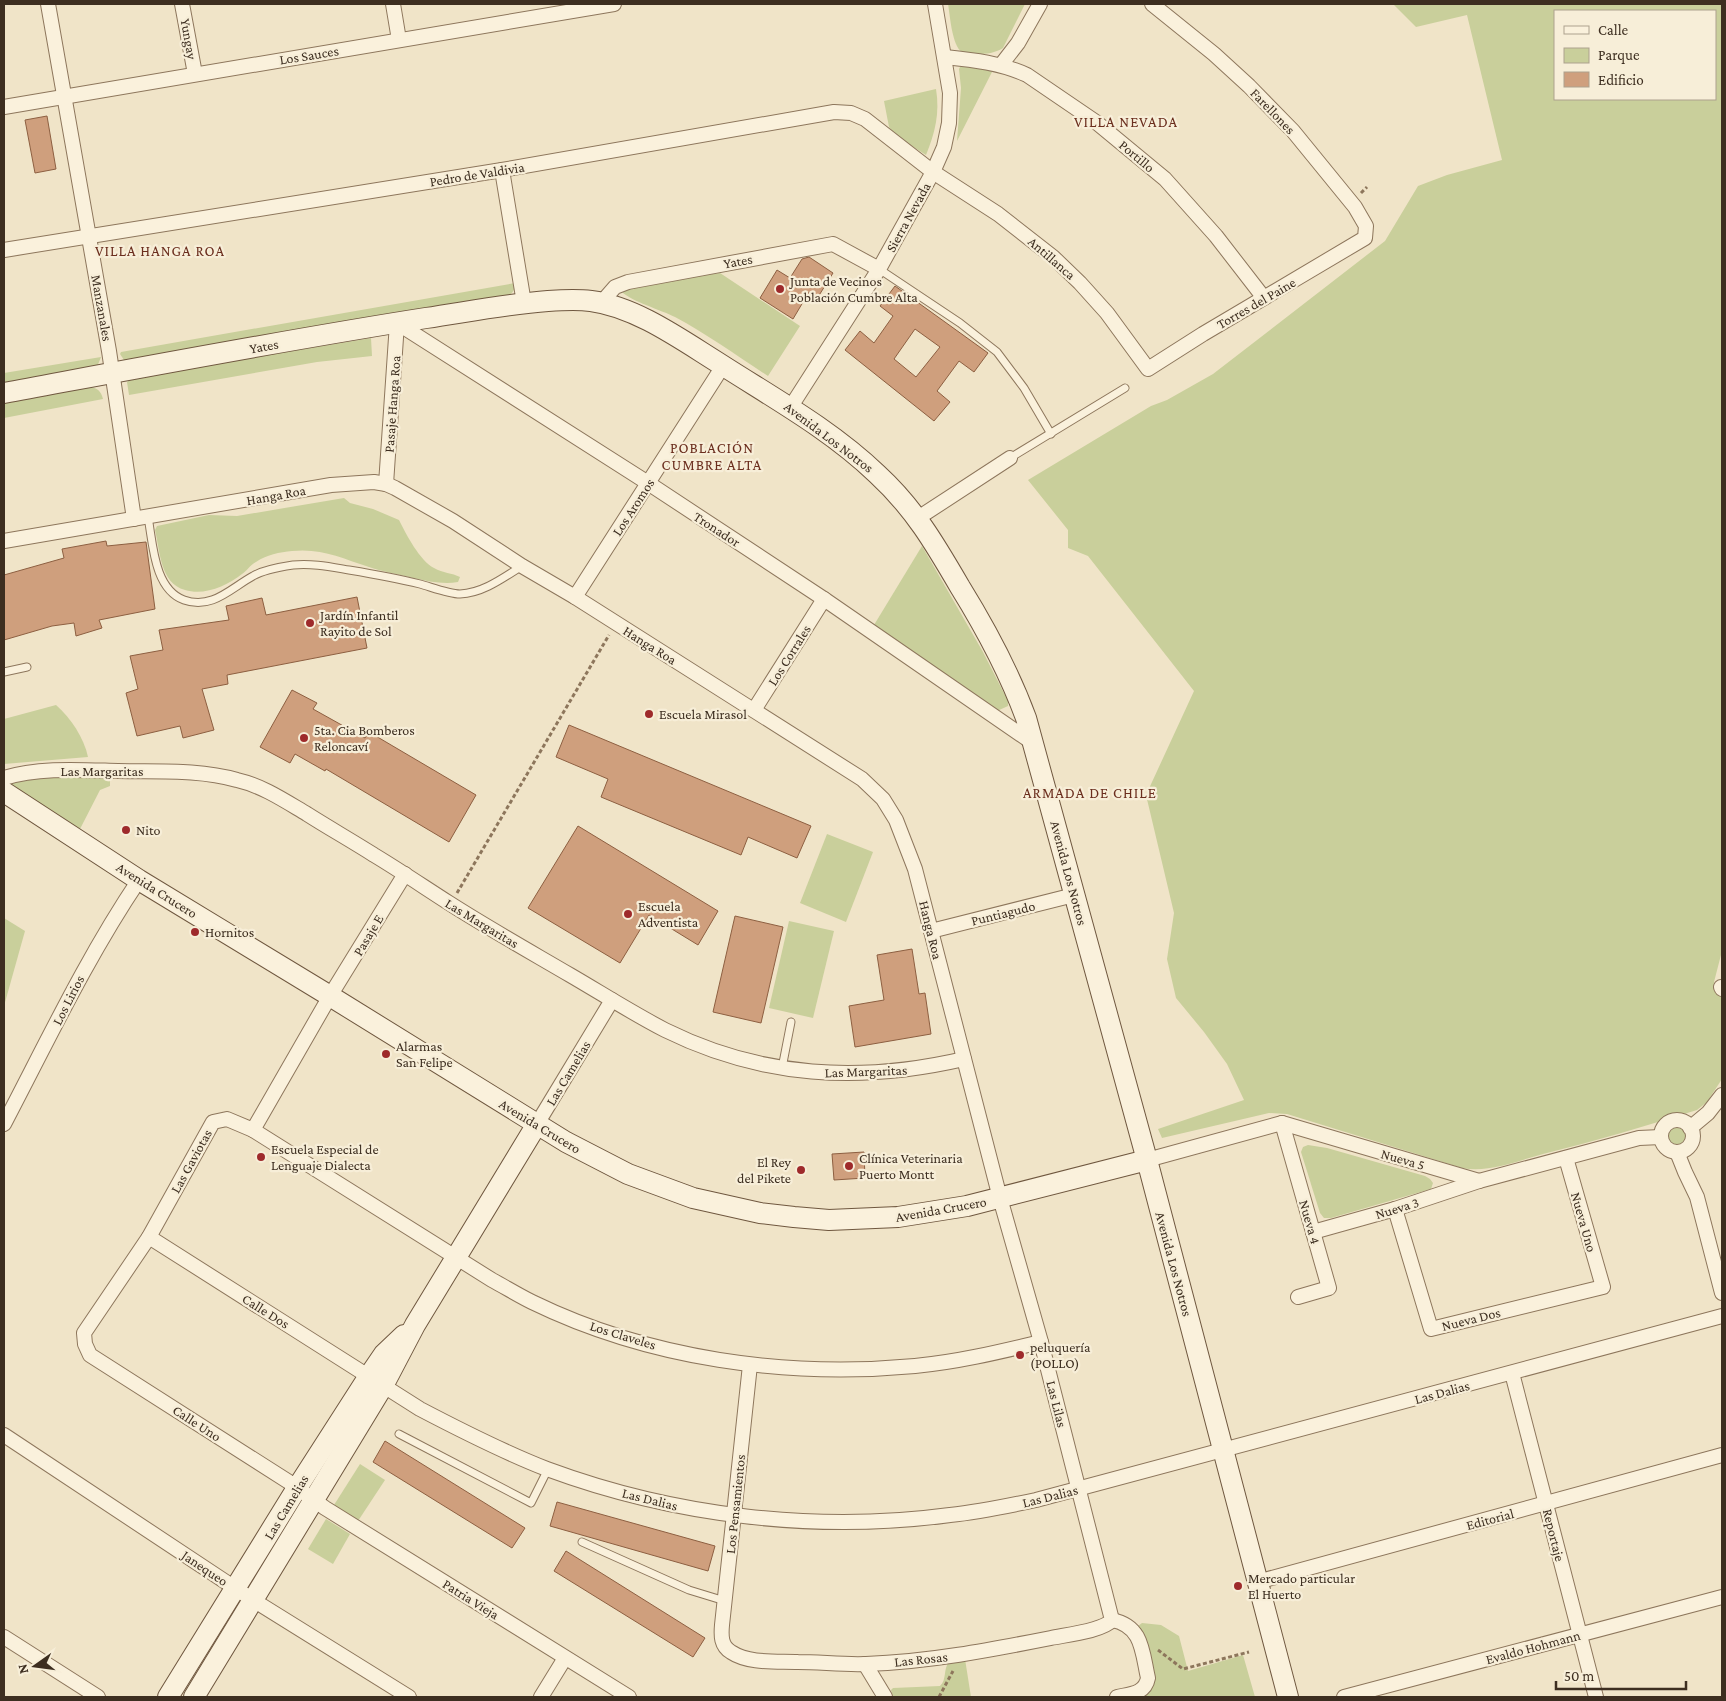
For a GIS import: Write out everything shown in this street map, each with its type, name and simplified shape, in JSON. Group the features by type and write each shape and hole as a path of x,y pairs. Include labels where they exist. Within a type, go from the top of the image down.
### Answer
{"main road":[{"name":"Avenida Los Notros","path":"524,303 570,300 592,301 627,312 672,333 842,443 902,497 918,518 943,555 994,645 1017,695 1033,743 1147,1160 1288,1697"},
{"name":"Yates","path":"4,393 397,323 524,303"},
{"name":"Avenida Crucero","path":"4,792 139,880 537,1124 597,1159 660,1187 726,1206 760,1213 829,1220 864,1220 933,1213 1000,1198 1147,1160"},
{"name":"Las Camelias","path":"194,1697 314,1500 376,1381 384,1354 415,1325 537,1124"},
{"name":"Las Camelias","path":"168,1697 297,1488 376,1381"}],"street":[{"name":"Manzanales","path":"48,4 90,237 134,519"},
{"name":"Yungay","path":"182,4 195,74"},
{"path":"392,4 400,40"},
{"name":"Los Sauces","path":"4,107 400,40 527,11 614,4"},
{"name":"Sierra Nevada","path":"790,408 879,269 933,172 944,147 949,123 950,93 935,4"},
{"path":"1002,65 1018,43 1040,4"},
{"name":"Farellones","path":"1152,4 1250,86 1293,131 1355,207 1366,226 1365,238"},
{"name":"Portillo","path":"945,58 1002,65 1027,75 1096,122 1165,179 1216,236 1264,298"},
{"name":"Pedro de Valdivia","path":"4,250 502,170 834,112 842,112 865,119 933,172"},
{"path":"502,170 524,303"},
{"name":"Antillanca","path":"933,172 998,214 1053,257 1080,283 1107,314 1148,370"},
{"name":"Torres del Paine","path":"1148,370 1203,334 1365,238"},
{"name":"Yates","path":"600,303 614,287 628,282 833,244 879,269"},
{"name":"Tronador","path":"397,323 648,483 824,599 1033,743"},
{"name":"Pasaje Hanga Roa","path":"386,484 397,323"},
{"name":"Los Aromos","path":"575,597 723,366"},
{"path":"918,518 1010,458"},
{"name":"Hanga Roa","path":"4,541 331,485 362,482 386,484 453,521 862,780 883,799 896,820 916,869 1000,1198"},
{"name":"Los Corrales","path":"754,710 824,599"},
{"name":"Las Margaritas","path":"4,778 38,772 72,770 184,773 236,779 280,798 405,874 450,904 612,1000 665,1030 694,1043 752,1062 782,1068 842,1074 872,1074 922,1068 964,1059"},
{"name":"Pasaje E","path":"330,996 405,874"},
{"name":"Los Lirios","path":"4,1124 85,967 139,880"},
{"name":"Puntiagudo","path":"931,932 1074,895"},
{"path":"253,1130 330,996"},
{"name":"Las Camelias","path":"537,1124 612,1000"},
{"path":"1690,1128 1708,1113 1722,1095"},
{"name":"Las Gaviotas","path":"85,1344 84,1332 149,1237 213,1122 227,1119 253,1130"},
{"path":"1672,1121 1683,1122 1690,1128 1692,1139 1687,1148 1677,1152 1668,1150 1664,1146 1661,1137 1664,1127 1672,1121"},
{"path":"1147,1160 1282,1124"},
{"name":"Nueva 5","path":"1282,1124 1479,1181"},
{"name":"Nueva 4","path":"1282,1124 1329,1288 1298,1297"},
{"name":"Los Claveles","path":"253,1130 531,1302 615,1334 658,1346 750,1365 874,1369 958,1360 1041,1342"},
{"path":"1479,1181 1639,1138 1661,1137"},
{"path":"1677,1152 1697,1197 1722,1293"},
{"name":"Nueva Uno","path":"1566,1158 1603,1287"},
{"name":"Nueva 3","path":"1313,1232 1395,1209 1479,1181"},
{"name":"Las Lilas","path":"1000,1198 1041,1342 1111,1616"},
{"name":"Nueva Dos","path":"1395,1209 1431,1329 1603,1287"},
{"name":"Calle Dos","path":"149,1237 376,1381"},
{"name":"Las Dalias","path":"376,1381 420,1410 462,1432 548,1469 638,1497 683,1507 818,1522 906,1520 993,1509 1079,1489 1722,1316"},
{"name":"Calle Uno","path":"85,1344 90,1355 314,1500"},
{"name":"Los Pensamientos","path":"723,1642 721,1634 750,1365"},
{"name":"Reportaje","path":"1512,1373 1596,1697"},
{"name":"Janequeo","path":"4,1435 253,1600 409,1697"},
{"name":"Editorial","path":"1257,1582 1722,1456"},
{"name":"Patria Vieja","path":"314,1500 629,1697"},
{"name":"Evaldo Hohmann","path":"1344,1697 1722,1596"},
{"path":"1111,1616 1130,1626 1139,1637 1148,1678 1147,1683 1141,1690 1116,1697"},
{"name":"Las Rosas","path":"723,1642 725,1648 746,1658 771,1661 865,1664 906,1662 1071,1634 1107,1624 1111,1616"},
{"path":"4,1637 98,1697"},
{"path":"541,1697 566,1658"},
{"path":"865,1664 885,1697"}],"lane":[{"path":"879,269 960,323 997,352 1024,388 1051,434"},
{"path":"1010,458 1125,388"},
{"path":"148,517 157,564 163,581 172,592 182,599 195,603 225,595 254,575 293,565 315,565 387,576 459,594 479,590 522,566"},
{"path":"4,672 27,667"},
{"path":"782,1068 791,1022"},
{"path":"399,1434 531,1503 548,1469"},
{"path":"582,1542 689,1590 725,1601"}],"path":[{"path":"450,904 616,624"},
{"path":"1139,1637 1183,1669 1249,1652"},
{"path":"939,1697 961,1654"}],"green space":[{"path":"948,4 1025,4 1003,48 991,53 969,54 962,52 956,44"},
{"path":"1393,4 1722,4 1722,951 1714,982 1722,996 1722,1079 1707,1102 1697,1110 1493,1168 1462,1168 1287,1114 1269,1113 1162,1138 1158,1129 1244,1100 1227,1064 1176,998 1167,959 1174,913 1146,795 1194,691 1088,556 1068,548 1068,530 1028,480 1151,406 1167,400 1213,374 1385,241 1418,186 1447,175 1502,160 1467,15 1416,27"},
{"path":"961,65 983,67 992,72 957,141 961,88 959,69"},
{"path":"936,89 936,123 926,155 896,136 889,127 884,101"},
{"path":"720,273 800,326 768,376 687,324 669,314 632,299 622,292 622,288 630,285"},
{"path":"515,283 513,292 505,298 134,361 124,360 120,354 121,352"},
{"path":"371,338 372,356 317,362 129,395 127,382 133,377"},
{"path":"101,357 97,367 4,386 4,373"},
{"path":"88,387 98,390 103,399 4,418 4,403"},
{"path":"344,498 350,503 373,509 399,520 414,547 424,560 437,570 460,577 458,582 441,583 424,580 380,570 331,554 303,550 283,552 269,556 254,563 244,573 222,586 207,591 192,592 170,581 162,565 155,530 157,526 209,515 237,516"},
{"path":"922,546 983,652 1008,701 1008,706 997,711 874,625"},
{"path":"56,705 76,729 88,757 4,764 4,719"},
{"path":"110,775 110,786 100,790 80,829 7,782 14,779"},
{"path":"827,834 873,852 846,922 800,903"},
{"path":"4,918 25,931 4,1006"},
{"path":"789,921 834,931 813,1018 769,1008"},
{"path":"1677,1126 1684,1129 1687,1136 1684,1143 1677,1146 1670,1143 1667,1136 1670,1129"},
{"path":"1308,1145 1327,1148 1425,1176 1433,1183 1431,1189 1331,1218 1324,1218 1320,1213 1301,1152 1303,1147"},
{"path":"360,1464 385,1480 358,1521 334,1505"},
{"path":"326,1519 350,1534 333,1564 308,1549"},
{"path":"1142,1623 1161,1625 1179,1636 1188,1671 1243,1655 1255,1697 1136,1697 1144,1694 1138,1626"},
{"path":"965,1659 971,1697 893,1697 891,1690 893,1688 940,1686 944,1681 949,1662"}],"building":[{"path":"47,116 56,169 35,173 25,120"},
{"path":"809,257 833,273 818,297 809,292 793,319 760,298 777,270 790,278 802,259"},
{"path":"895,286 988,353 974,372 959,361 937,391 950,402 934,421 845,350 860,331 874,343 893,316 880,306","holes":["915,329 940,347 916,377 894,359"]},
{"path":"106,541 107,546 146,542 155,609 99,620 102,628 76,636 74,623 52,626 4,640 4,575 64,558 62,549"},
{"path":"357,597 367,648 227,675 228,684 202,689 214,730 183,738 180,726 137,736 126,693 138,689 130,656 163,650 159,630 229,620 226,606 262,598 266,615"},
{"path":"292,690 317,703 313,709 365,738 369,732 476,795 449,842 326,769 325,771 295,754 290,763 260,747"},
{"path":"569,725 811,826 797,858 748,837 741,855 601,797 608,779 556,757"},
{"path":"578,826 718,911 698,945 649,915 620,963 528,908"},
{"path":"735,916 783,927 761,1023 713,1012"},
{"path":"912,949 919,994 925,993 931,1034 855,1047 849,1006 884,1000 877,955"},
{"name":"Clínica Veterinaria Puerto Montt","path":"864,1152 865,1178 834,1180 832,1154"},
{"path":"385,1441 525,1528 512,1548 373,1462"},
{"path":"557,1502 715,1546 708,1571 550,1526"},
{"path":"566,1551 705,1638 693,1657 554,1571"}],"place":[{"name":"Junta de Vecinos Población Cumbre Alta","path":"780,289"},
{"name":"Jardín Infantil Rayito de Sol","path":"310,623"},
{"name":"Escuela Mirasol","path":"649,714"},
{"name":"5ta. Cia Bomberos Reloncaví","path":"304,738"},
{"name":"Nito","path":"126,830"},
{"name":"Escuela Adventista","path":"628,914"},
{"name":"Hornitos","path":"195,932"},
{"name":"Alarmas San Felipe","path":"386,1054"},
{"name":"Escuela Especial de Lenguaje Dialecta","path":"261,1157"},
{"name":"Clínica Veterinaria Puerto Montt","path":"849,1166"},
{"name":"El Rey del Pikete","path":"801,1170"},
{"name":"peluquería (POLLO)","path":"1020,1355"},
{"name":"Mercado particular El Huerto","path":"1238,1586"}],"district":[{"name":"VILLA NEVADA","path":"1126,122"},
{"name":"VILLA HANGA ROA","path":"160,251"},
{"name":"POBLACIÓN CUMBRE ALTA","path":"712,456"},
{"name":"ARMADA DE CHILE","path":"1090,793"}]}
